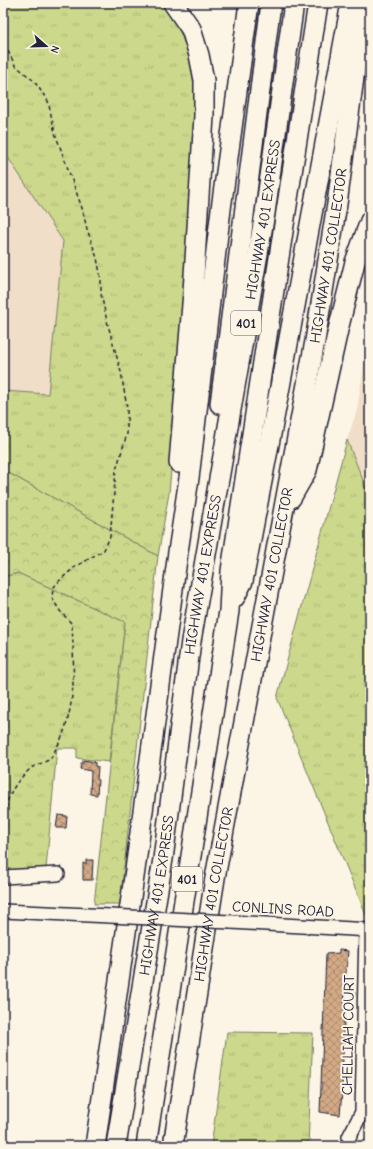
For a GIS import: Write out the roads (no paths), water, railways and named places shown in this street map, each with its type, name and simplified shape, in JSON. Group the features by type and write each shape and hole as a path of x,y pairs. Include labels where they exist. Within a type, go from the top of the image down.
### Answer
{"highway":[{"path":"173,3 190,29 199,55 204,80 204,116 193,292 178,467 178,552"},
{"name":"401","path":"95,1146 189,478 220,216 249,3"},
{"path":"191,642 233,293 271,3"},
{"name":"HIGHWAY 401 EXPRESS","path":"116,1146 163,859 191,642 265,213 294,3"},
{"name":"HIGHWAY 401 EXPRESS","path":"146,1146 229,611 231,571 318,3"},
{"path":"229,611 242,581 282,379 351,3"},
{"name":"HIGHWAY 401 COLLECTOR","path":"173,1146 216,878 315,341 336,211 364,3"},
{"path":"284,509 308,470 338,330 353,270 370,221"}],"street":[{"path":"3,877 58,874"},
{"name":"CONLINS ROAD","path":"3,911 368,930"},
{"name":"CHELLIAH COURT","path":"349,1137 362,1112 368,930"}]}
